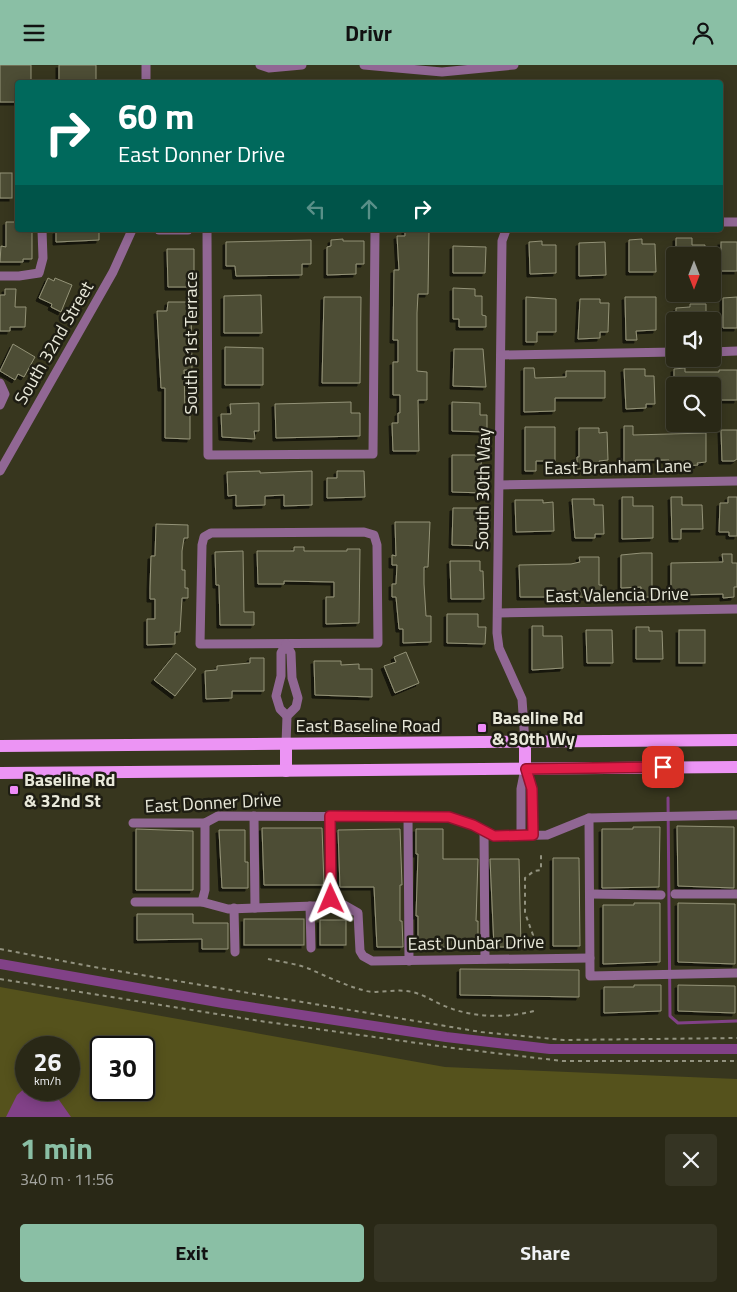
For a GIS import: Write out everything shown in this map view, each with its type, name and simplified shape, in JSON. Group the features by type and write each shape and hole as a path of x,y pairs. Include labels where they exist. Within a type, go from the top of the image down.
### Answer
{"main road":[{"name":"East Baseline Road","path":"0,746 737,740"},
{"path":"525,743 526,769"},
{"path":"286,744 286,771"},
{"path":"0,773 737,767"}],"street":[{"path":"146,65 146,80"},
{"path":"260,65 269,68 302,65"},
{"path":"364,65 442,71 514,65"},
{"path":"723,223 737,222"},
{"path":"0,276 20,276 39,273 43,259 42,232"},
{"name":"South 32nd Street","path":"0,471 113,272 131,232"},
{"name":"South 31st Terrace","path":"207,232 208,455 373,454 375,232"},
{"name":"South 30th Way","path":"505,232 502,241 500,355 499,648 522,699 525,743"},
{"path":"721,352 737,351"},
{"path":"500,355 666,352"},
{"path":"0,383 4,394 0,405"},
{"name":"East Branham Lane","path":"500,485 737,481"},
{"path":"364,532 374,535 377,545 378,643 286,644 200,644 202,545 204,537 211,533 364,532"},
{"name":"East Valencia Drive","path":"498,613 737,609"},
{"path":"286,644 291,653 292,678 298,699 296,707 287,716 286,744"},
{"path":"286,644 281,653 281,676 276,696 280,709 287,716"},
{"path":"526,769 532,789 533,835"},
{"path":"521,835 521,789 526,769"},
{"path":"521,810 533,809"},
{"name":"East Donner Drive","path":"133,823 205,823 218,816 449,817 473,825 494,836 547,835 589,818 737,815"},
{"path":"254,816 255,908"},
{"path":"135,902 202,902 210,903 220,908 332,905 330,816"},
{"path":"408,816 409,961"},
{"path":"589,818 590,976 737,973"},
{"path":"202,902 205,890 205,823"},
{"path":"484,831 485,959"},
{"path":"590,894 661,895"},
{"path":"675,894 737,894"},
{"name":"East Dunbar Drive","path":"332,905 344,905 358,913 360,951 363,956 372,961 590,958"},
{"path":"310,906 311,948"},
{"path":"234,908 235,952"}],"path":[{"path":"527,951 528,939 533,935 525,913 525,878 534,871 541,871 541,852"},
{"path":"0,949 113,971 481,1032 564,1040 737,1039"},
{"path":"268,959 312,970 330,979 369,991 412,992 450,1008 464,1011 488,1015 523,1014 537,1010"},
{"path":"0,979 260,1021 553,1060 737,1061"}],"shaded area":[{"path":"0,987 445,1067 737,1079 737,1117 0,1117"},
{"path":"15,1099 15,1101 60,1101 71,1117 6,1117"}],"building":[{"path":"0,65 31,65 31,80 15,80 15,102 0,102"},
{"path":"59,65 96,65 96,80 59,80"},
{"path":"0,173 12,173 12,198 0,198"},
{"path":"6,222 15,222 15,232 32,232 32,259 23,259 23,262 0,262 1,246 6,247"},
{"path":"56,232 99,232 99,240 56,242"},
{"path":"405,232 429,232 428,294 418,294 417,313 417,371 427,372 427,400 418,400 419,451 393,451 392,423 398,423 398,413 400,413 400,395 393,395 393,362 398,362 398,340 393,340 394,270 399,270 397,236 405,236"},
{"path":"676,238 692,238 692,245 705,245 705,247 676,247"},
{"path":"343,239 343,241 364,241 364,264 356,264 356,274 327,275 327,247 331,246 331,240"},
{"path":"642,239 642,244 655,244 656,272 629,272 629,240"},
{"path":"311,240 311,264 302,264 302,275 236,276 235,266 226,266 226,242"},
{"path":"542,241 542,245 556,245 556,273 530,274 529,242"},
{"path":"605,242 606,275 579,276 579,243"},
{"path":"721,242 737,242 737,271 721,271"},
{"path":"453,246 486,247 485,273 453,273"},
{"path":"167,249 194,249 194,277 189,277 189,287 168,287"},
{"path":"48,278 54,281 55,278 72,285 61,312 51,307 52,304 39,298"},
{"path":"453,288 475,289 475,296 482,296 482,315 486,316 486,327 459,327 459,319 453,319"},
{"path":"5,289 16,289 15,307 26,307 25,327 10,327 10,331 0,331 0,295 5,295"},
{"path":"261,295 262,333 224,333 224,296"},
{"path":"324,297 361,297 360,383 322,383"},
{"path":"526,297 556,299 556,332 537,332 537,342 526,342"},
{"path":"625,297 656,297 656,330 636,331 637,340 626,340"},
{"path":"737,297 737,328 723,328 723,298"},
{"path":"580,299 600,299 600,303 609,303 608,332 600,332 600,338 578,339"},
{"path":"168,302 191,302 192,370 184,370 185,411 190,411 190,439 165,438 165,388 161,388 157,311 167,311"},
{"path":"690,304 706,304 706,312 676,312 676,308 690,307"},
{"path":"13,344 35,357 24,377 18,374 15,380 0,371"},
{"path":"225,347 263,348 263,385 225,385"},
{"path":"454,349 483,349 486,387 453,386"},
{"path":"524,368 534,368 535,378 566,377 566,371 605,371 605,398 555,398 555,411 524,412"},
{"path":"685,368 685,372 737,370 737,400 721,400 721,377 674,377 674,369"},
{"path":"624,369 645,369 645,376 654,376 655,404 646,404 646,408 626,409"},
{"path":"351,402 351,413 360,413 360,436 276,438 275,404"},
{"path":"452,402 480,403 480,415 487,415 487,432 452,431"},
{"path":"259,403 259,431 254,431 255,439 222,437 221,414 231,414 230,404"},
{"path":"624,426 633,426 633,435 706,433 706,462 697,463 698,465 669,467 669,460 635,460 636,469 624,470"},
{"path":"525,427 555,427 555,461 536,461 536,471 525,471"},
{"path":"579,428 599,428 599,433 607,432 608,460 599,461 599,467 577,469"},
{"path":"721,430 737,430 737,459 734,461 722,461"},
{"path":"452,455 482,455 481,465 484,465 485,493 452,492"},
{"path":"260,471 260,473 312,471 312,505 284,506 284,495 265,496 265,505 236,506 236,495 228,496 227,472"},
{"path":"337,471 364,471 365,497 327,498 327,478 337,478"},
{"path":"622,497 633,497 633,506 653,506 653,538 622,539"},
{"path":"671,497 682,497 682,505 702,505 703,529 681,529 681,539 672,539"},
{"path":"728,497 737,497 737,536 729,536 729,532 719,532 720,503 728,503"},
{"path":"572,499 594,499 594,505 603,505 604,534 595,534 595,538 575,538"},
{"path":"515,500 543,500 543,503 553,502 554,531 516,532"},
{"path":"453,508 482,508 485,546 452,545"},
{"path":"395,522 430,522 428,567 424,567 424,584 426,616 431,616 431,642 403,643 403,629 399,629 396,597 392,597 392,584 396,584 397,565 392,565 392,555 396,556"},
{"path":"156,524 188,525 188,538 184,538 182,551 182,570 185,570 185,588 188,588 188,598 182,598 180,632 175,632 175,644 147,645 147,619 155,619 155,599 150,599 150,588 151,556 155,556"},
{"path":"294,547 304,547 304,551 347,551 347,549 360,549 359,623 326,624 326,597 334,597 334,582 284,581 284,584 258,584 257,551 294,551"},
{"path":"243,551 244,612 254,612 254,625 220,625 219,585 216,585 215,552"},
{"path":"652,553 652,597 641,597 641,587 621,588 621,555"},
{"path":"722,554 732,554 732,563 737,563 737,587 734,587 734,597 723,598 723,594 680,595 680,592 671,592 671,563 723,562"},
{"path":"579,557 599,557 599,585 602,585 602,597 580,597 580,591 557,591 557,594 548,594 548,597 520,597 519,565 571,564 580,562"},
{"path":"450,561 480,561 480,571 483,571 484,599 451,599"},
{"path":"447,614 478,614 478,627 486,627 485,644 447,643"},
{"path":"532,626 543,626 543,636 562,636 563,668 532,670"},
{"path":"636,627 649,627 649,631 662,631 663,659 636,659"},
{"path":"586,630 612,630 613,663 587,663"},
{"path":"679,630 705,630 705,663 679,663"},
{"path":"406,652 419,683 395,693 384,666 396,662 394,657"},
{"path":"176,653 196,669 175,696 154,680"},
{"path":"250,658 264,658 264,691 232,691 232,698 206,699 205,671 217,670 217,666 250,663"},
{"path":"314,661 341,661 341,665 359,664 359,669 372,669 372,697 315,695"},
{"path":"677,826 734,827 734,888 678,886"},
{"path":"633,827 660,827 659,887 602,888 602,829 633,829"},
{"path":"262,828 322,828 324,885 264,885"},
{"path":"136,829 193,831 193,890 136,890"},
{"path":"400,829 402,885 400,885 400,921 402,921 403,947 377,947 374,887 340,887 338,830"},
{"path":"416,829 443,829 443,859 478,859 476,921 478,921 478,947 418,947 418,916 416,916 418,854 416,854"},
{"path":"219,830 245,830 245,862 248,862 248,888 222,888"},
{"path":"553,858 579,858 580,946 553,946"},
{"path":"490,859 519,859 521,947 494,947"},
{"path":"634,903 660,903 660,962 603,964 603,905 634,905"},
{"path":"678,903 735,904 735,964 678,962"},
{"path":"137,914 193,914 193,923 228,923 228,949 202,949 202,939 137,940"},
{"path":"244,919 304,919 304,945 244,945"},
{"path":"320,920 346,920 346,945 320,945"},
{"path":"460,969 579,970 579,997 460,995"},
{"path":"634,985 661,985 661,1011 604,1013 604,987 634,987"},
{"path":"678,985 735,986 735,1013 678,1011"}],"waterway":[{"path":"668,798 670,1016 678,1023 737,1021"},
{"path":"0,964 223,1003 446,1037 550,1049 737,1049"}],"place":[{"name":"Baseline Rd & 30th Wy","path":"482,728"},
{"name":"Baseline Rd & 32nd St","path":"14,790"}],"route":[{"path":"331,899 330,816 449,817 473,825 494,836 533,835 532,789 526,769 663,767"}]}
